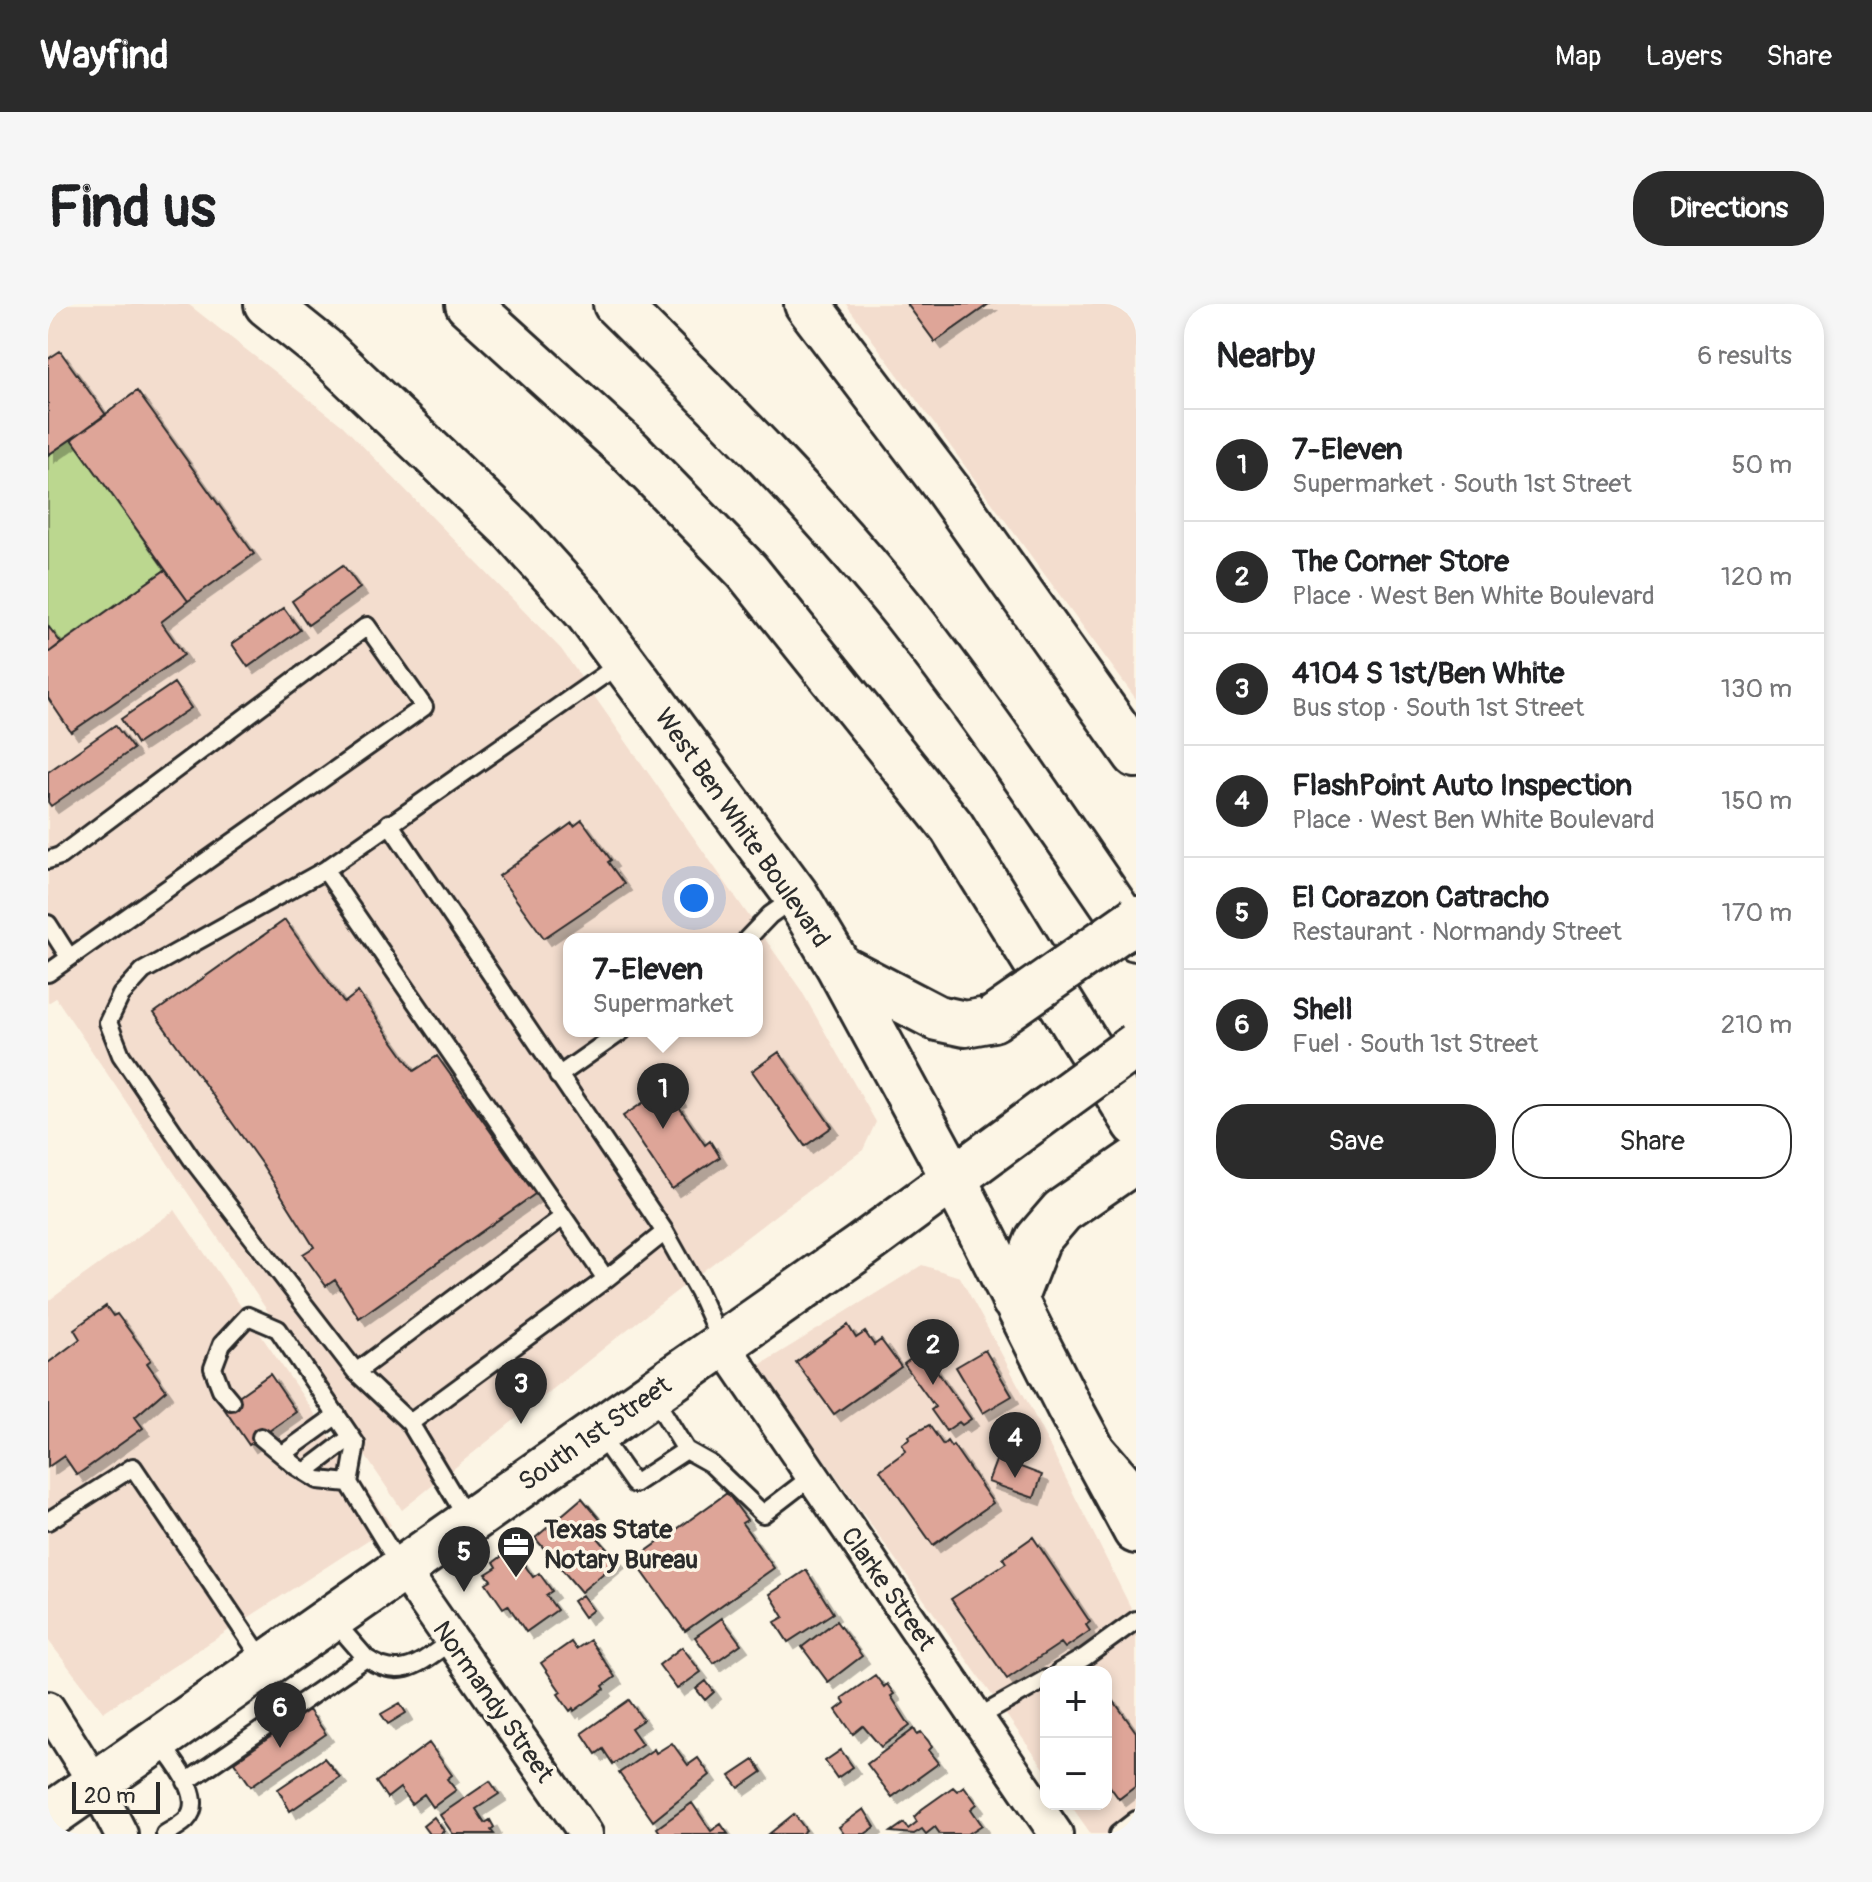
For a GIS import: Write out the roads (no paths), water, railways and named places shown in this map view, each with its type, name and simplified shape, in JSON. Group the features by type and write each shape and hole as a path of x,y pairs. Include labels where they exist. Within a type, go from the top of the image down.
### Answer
{"main road":[{"name":"West Ben White Boulevard","path":"267,304 323,349 514,531 586,611 796,895 839,967 953,1177 1136,1531"},
{"path":"468,304 630,451 747,571 952,827 1136,1124"},
{"path":"616,304 800,493 904,612 1003,744 1136,938"},
{"path":"807,304 836,338 948,490 1136,755"},
{"path":"839,967 937,1018 965,1024 993,1019 1136,919"},
{"name":"South 1st Street","path":"48,1817 862,1246 1136,1045"},
{"path":"1014,1300 1038,1239 1062,1211 1136,1160"},
{"path":"1096,1455 1136,1501"}],"street":[{"name":"Clarke Street","path":"722,1343 977,1718 1049,1831"},
{"name":"Normandy Street","path":"402,1569 586,1834"},
{"path":"48,1708 95,1783 121,1834"}],"lane":[{"path":"48,860 60,856 367,626 424,707 48,973"},
{"path":"469,1522 410,1423 356,1372 192,1159 121,1055 108,1022 121,995 143,971 325,870 622,662"},
{"path":"389,823 665,1232 698,1291 722,1343"},
{"path":"325,870 606,1279"},
{"path":"753,933 796,895"},
{"path":"48,924 69,957"},
{"path":"558,1076 613,1037"},
{"path":"356,1372 563,1217"},
{"path":"410,1423 665,1232"},
{"path":"231,1401 221,1389 213,1368 222,1344 248,1316 278,1329 356,1444 349,1483 402,1569"},
{"path":"652,1395 686,1450 711,1464 763,1514 811,1477"},
{"path":"283,1454 337,1415"},
{"path":"597,1433 634,1484 686,1450"},
{"path":"261,1437 318,1480 349,1483"},
{"path":"305,1472 351,1437"},
{"path":"48,1521 133,1467 266,1664"},
{"path":"332,1619 366,1658 377,1666 401,1670 419,1663 450,1642"},
{"path":"1069,1666 1136,1620"},
{"path":"186,1782 366,1658"},
{"path":"977,1718 1040,1682"},
{"path":"159,1740 193,1795 193,1808 188,1819 165,1834"},
{"path":"1118,1834 1136,1820"}],"place":[{"name":"7-Eleven","path":"663,1129"},
{"name":"The Corner Store","path":"933,1385"},
{"name":"4104 S 1st/Ben White","path":"521,1424"},
{"name":"FlashPoint Auto Inspection","path":"1015,1478"},
{"name":"Texas State Notary Bureau","path":"516,1579"},
{"name":"El Corazon Catracho","path":"464,1592"},
{"name":"Shell","path":"280,1748"}]}
